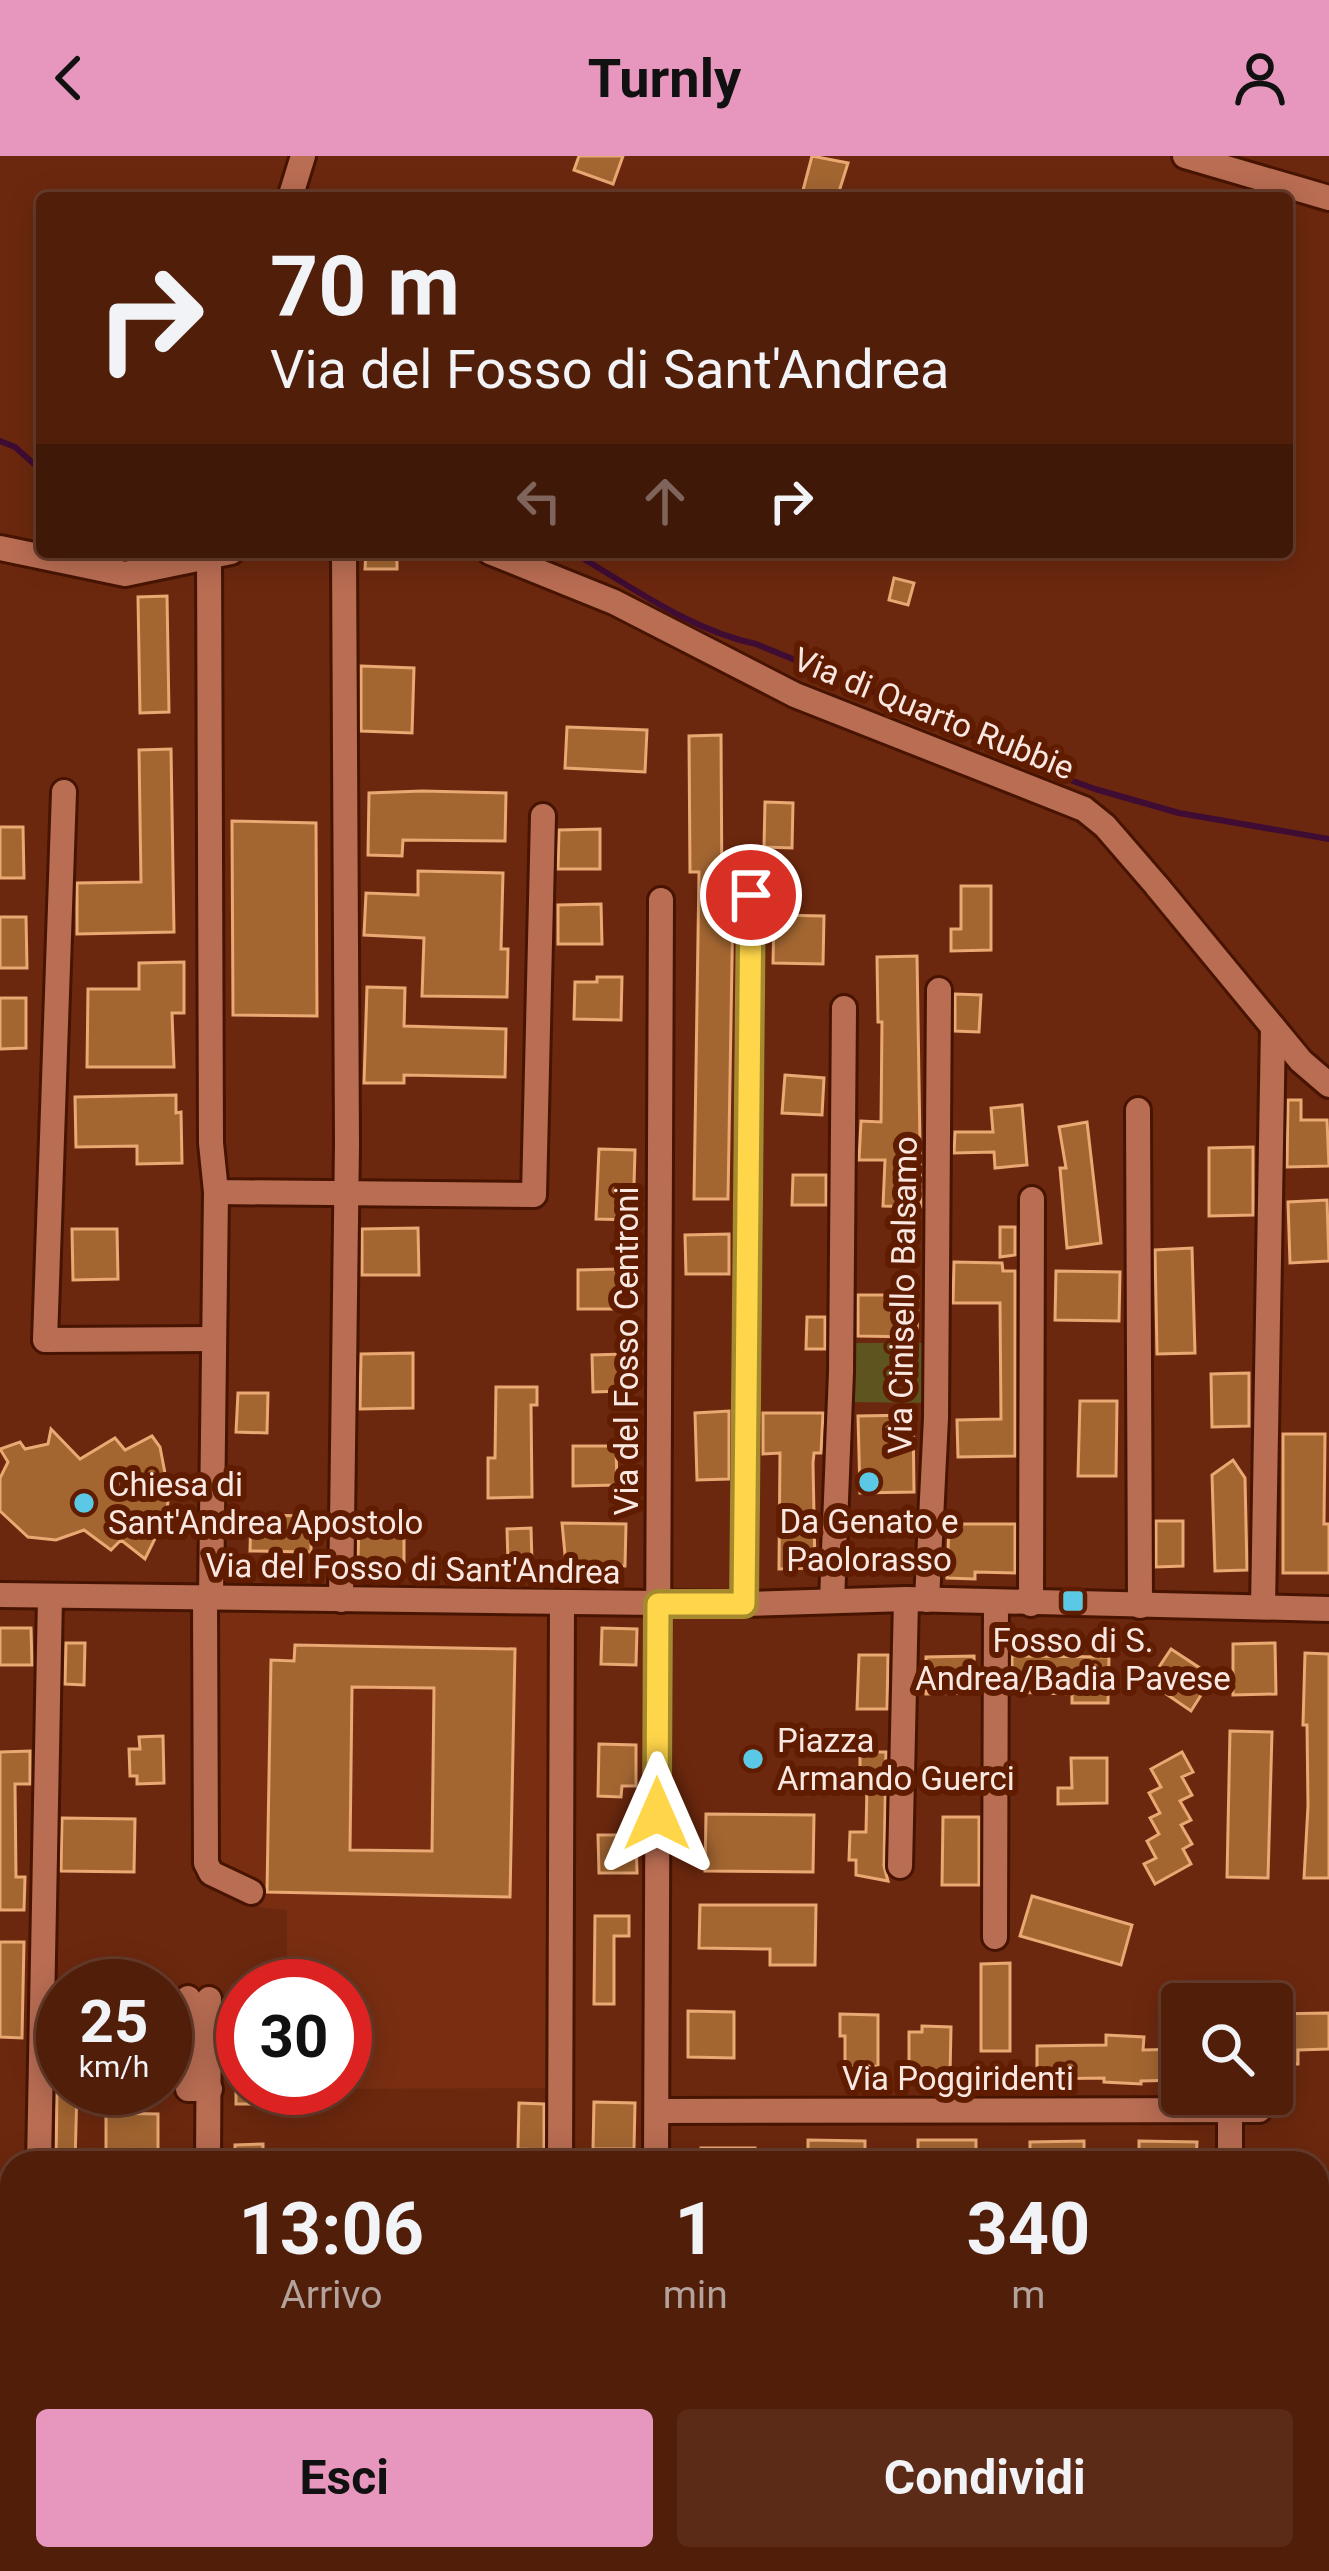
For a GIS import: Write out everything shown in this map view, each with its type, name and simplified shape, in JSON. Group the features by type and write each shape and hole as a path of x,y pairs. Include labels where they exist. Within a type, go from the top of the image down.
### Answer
{"street":[{"path":"292,192 303,156"},
{"path":"1185,156 1329,198"},
{"path":"0,548 36,555"},
{"path":"48,558 125,574 201,558"},
{"path":"220,558 206,1863 211,1873 251,1892"},
{"path":"341,1600 346,1194 344,558"},
{"name":"Via di Quarto Rubbie","path":"505,558 614,602 795,695 1084,809 1156,885 1308,1069 1329,1085"},
{"path":"64,792 45,1340 214,1339"},
{"path":"216,1192 534,1195 543,816"},
{"path":"744,1604 751,895"},
{"name":"Via del Fosso Centroni","path":"656,2151 661,900"},
{"name":"Via Cinisello Balsamo","path":"900,1866 917,1599 936,1418 939,990"},
{"path":"832,1601 841,1372 844,1008"},
{"path":"1263,1607 1273,1028"},
{"path":"1138,1110 1141,1606"},
{"path":"1031,1604 1032,1199"},
{"name":"Via del Fosso di Sant'Andrea","path":"0,1595 658,1604 917,1599 1329,1609"},
{"path":"39,2151 50,1598"},
{"path":"560,2151 562,1602"},
{"path":"995,1937 996,1603"},
{"path":"199,1998 210,2089 208,2151"},
{"name":"Via Poggiridenti","path":"656,2111 1161,2110"},
{"path":"1230,2115 1230,2151"}],"shaded area":[{"path":"849,1343 927,1343 927,1403 848,1402"},
{"path":"196,1609 547,1614 547,2088 372,2089 372,1959 287,1959 287,1910 263,1908 193,1875"}],"building":[{"path":"579,156 623,156 613,184 574,170"},
{"path":"812,156 848,163 839,192 803,192"},
{"path":"366,558 397,558 397,569 365,569"},
{"path":"894,578 914,583 908,605 889,600"},
{"path":"167,596 169,712 140,713 138,597"},
{"path":"361,666 414,668 412,733 361,731"},
{"path":"567,727 647,730 645,772 565,768"},
{"path":"721,735 722,901 733,901 728,1199 694,1199 699,872 690,872 689,736"},
{"path":"171,749 174,932 77,934 77,883 141,882 139,750"},
{"path":"369,793 506,793 505,841 403,840 402,856 368,855"},
{"path":"765,802 793,803 792,848 764,847"},
{"path":"232,821 316,823 317,1016 233,1015"},
{"path":"0,827 23,827 24,878 0,878"},
{"path":"600,829 600,869 558,869 559,830"},
{"path":"418,871 503,873 501,949 508,949 507,997 422,996 424,938 364,935 366,893 418,895"},
{"path":"961,886 991,886 991,950 951,951 951,929 961,929"},
{"path":"601,904 602,944 558,944 558,905"},
{"path":"774,915 824,916 823,964 773,963"},
{"path":"0,917 26,917 27,968 0,968"},
{"path":"917,956 921,1207 883,1206 885,1160 859,1160 861,1121 881,1122 877,957"},
{"path":"184,962 184,1013 172,1013 174,1067 87,1067 88,989 139,989 139,963"},
{"path":"597,977 622,977 621,1020 574,1019 575,982 597,982"},
{"path":"367,987 405,988 404,1026 506,1029 505,1077 404,1075 404,1083 364,1083"},
{"path":"955,994 981,995 979,1032 955,1031"},
{"path":"0,998 26,998 26,1048 0,1049"},
{"path":"785,1075 824,1078 822,1115 782,1113"},
{"path":"176,1095 182,1163 137,1164 137,1146 76,1147 75,1097"},
{"path":"1288,1100 1301,1100 1301,1120 1327,1120 1329,1166 1287,1167"},
{"path":"1022,1105 1027,1165 995,1168 994,1152 954,1153 955,1132 993,1132 991,1108"},
{"path":"1087,1122 1101,1243 1067,1248 1060,1168 1066,1168 1059,1127"},
{"path":"1253,1147 1253,1215 1209,1216 1209,1148"},
{"path":"599,1149 635,1150 633,1220 596,1219"},
{"path":"793,1175 826,1175 826,1205 792,1205"},
{"path":"1327,1200 1329,1261 1290,1263 1288,1202"},
{"path":"1000,1227 1015,1227 1015,1255 1000,1257"},
{"path":"418,1228 419,1275 362,1275 362,1229"},
{"path":"72,1229 117,1229 118,1279 73,1280"},
{"path":"729,1234 729,1274 686,1274 685,1235"},
{"path":"1192,1248 1195,1353 1157,1354 1155,1250"},
{"path":"954,1262 1002,1263 1003,1271 1015,1271 1015,1456 958,1457 957,1420 1001,1419 1000,1303 953,1303"},
{"path":"621,1269 622,1309 578,1309 578,1270"},
{"path":"1056,1271 1120,1272 1119,1321 1055,1320"},
{"path":"858,1295 918,1295 917,1337 858,1336"},
{"path":"807,1317 825,1317 825,1349 806,1349"},
{"path":"413,1353 413,1408 360,1409 361,1354"},
{"path":"624,1354 625,1391 593,1392 592,1355"},
{"path":"1249,1373 1249,1426 1212,1427 1211,1374"},
{"path":"496,1387 537,1387 537,1405 531,1405 532,1497 488,1498 488,1458 495,1458"},
{"path":"238,1393 268,1393 267,1433 236,1432"},
{"path":"1080,1401 1117,1401 1116,1476 1078,1476"},
{"path":"729,1411 729,1479 697,1480 695,1413"},
{"path":"763,1413 823,1413 821,1453 814,1453 813,1463 815,1568 779,1569 780,1453 763,1454"},
{"path":"913,1415 914,1492 860,1493 858,1416"},
{"name":"Chiesa di Sant'Andrea Apostolo","path":"51,1429 80,1459 115,1438 125,1450 152,1436 160,1447 169,1494 166,1516 145,1559 121,1540 111,1550 84,1530 56,1540 28,1537 0,1511 0,1478 8,1462 0,1449 20,1442 25,1449 48,1444"},
{"path":"1283,1434 1325,1434 1329,1573 1283,1573"},
{"path":"573,1446 616,1446 617,1485 573,1486"},
{"path":"1233,1460 1245,1478 1247,1570 1215,1571 1212,1475"},
{"path":"251,1515 311,1516 311,1552 250,1551"},
{"path":"359,1519 404,1519 404,1562 358,1562"},
{"path":"1156,1521 1183,1521 1183,1566 1156,1567"},
{"path":"562,1523 626,1524 625,1566 566,1565"},
{"path":"949,1524 1015,1524 1015,1573 975,1572 975,1579 947,1578"},
{"path":"531,1528 532,1563 508,1563 507,1529"},
{"path":"0,1628 31,1628 32,1665 0,1665"},
{"path":"602,1628 637,1629 636,1665 601,1664"},
{"path":"66,1643 85,1643 84,1685 65,1684"},
{"path":"1275,1643 1276,1694 1233,1695 1233,1644"},
{"path":"295,1645 515,1649 510,1897 267,1892 271,1660 294,1661","holes":["352,1687 434,1688 432,1851 350,1850"]},
{"path":"1171,1649 1203,1670 1193,1685 1203,1692 1191,1711 1159,1689 1169,1674 1159,1667"},
{"path":"1305,1653 1329,1654 1329,1878 1304,1878 1308,1806"},
{"path":"859,1655 888,1655 887,1709 857,1709"},
{"path":"974,1656 975,1693 926,1694 926,1657"},
{"path":"1012,1656 1109,1657 1108,1703 1072,1703 1072,1694 1012,1692"},
{"path":"1230,1731 1272,1732 1268,1878 1227,1877"},
{"path":"163,1736 164,1783 137,1784 137,1776 130,1776 129,1749 140,1749 139,1737"},
{"path":"599,1744 636,1745 636,1786 622,1786 621,1797 598,1796"},
{"path":"30,1751 30,1784 15,1784 16,1877 25,1877 24,1910 0,1910 0,1752"},
{"path":"860,1752 886,1752 884,1866 888,1881 856,1875 856,1860 849,1860 850,1832 866,1832 867,1785 860,1785"},
{"path":"1182,1752 1193,1772 1182,1777 1192,1795 1180,1801 1191,1820 1181,1825 1192,1844 1183,1849 1191,1864 1155,1884 1144,1864 1156,1858 1147,1841 1159,1834 1150,1818 1160,1813 1149,1793 1161,1787 1151,1769"},
{"path":"1071,1758 1107,1758 1107,1803 1058,1804 1058,1788 1072,1788"},
{"path":"706,1814 814,1815 813,1872 705,1871"},
{"path":"943,1817 979,1817 979,1885 942,1885"},
{"path":"62,1818 135,1819 134,1872 61,1871"},
{"path":"598,1835 636,1835 637,1873 599,1873"},
{"path":"1032,1896 1132,1925 1121,1965 1020,1936"},
{"path":"700,1905 816,1905 815,1965 770,1965 770,1949 699,1948"},
{"path":"595,1916 629,1916 629,1936 614,1936 614,2004 594,2004"},
{"path":"0,1942 24,1942 22,2038 0,2037"},
{"path":"1010,1963 1010,2051 981,2051 981,1964"},
{"path":"688,2011 734,2012 734,2058 688,2057"},
{"path":"1329,2013 1329,2049 1298,2050 1298,2064 1293,2064 1293,2014"},
{"path":"840,2014 878,2015 878,2066 845,2067"},
{"path":"922,2026 951,2027 950,2076 935,2076 935,2084 909,2084 909,2032 922,2032"},
{"path":"1106,2035 1144,2037 1143,2050 1161,2050 1161,2081 1141,2084 1104,2082 1104,2078 1037,2079 1037,2046 1106,2045"},
{"path":"594,2102 635,2103 634,2149 593,2149"},
{"path":"519,2103 544,2104 544,2150 518,2149"},
{"path":"57,2115 76,2115 75,2151 56,2151"},
{"path":"106,2115 158,2115 158,2151 106,2151"},
{"path":"808,2140 865,2141 865,2151 808,2151"},
{"path":"918,2140 976,2140 976,2151 918,2151"},
{"path":"1084,2141 1084,2151 1030,2151 1030,2142"},
{"path":"1139,2141 1197,2142 1197,2151 1139,2151"},
{"path":"263,2144 263,2151 235,2151 235,2145"},
{"path":"701,2148 755,2148 755,2151"}],"waterway":[{"path":"0,441 36,466"},
{"path":"582,558 684,618 928,714 1040,769 1179,813 1329,839"}],"place":[{"name":"Da Genato e Paolorasso","path":"869,1482"},
{"name":"Chiesa di Sant'Andrea Apostolo","path":"84,1503"},
{"name":"Fosso di S. Andrea/Badia Pavese","path":"1073,1601"},
{"name":"Piazza Armando Guerci","path":"753,1759"}],"route":[{"path":"657,1814 658,1604 744,1604 751,895"}]}
